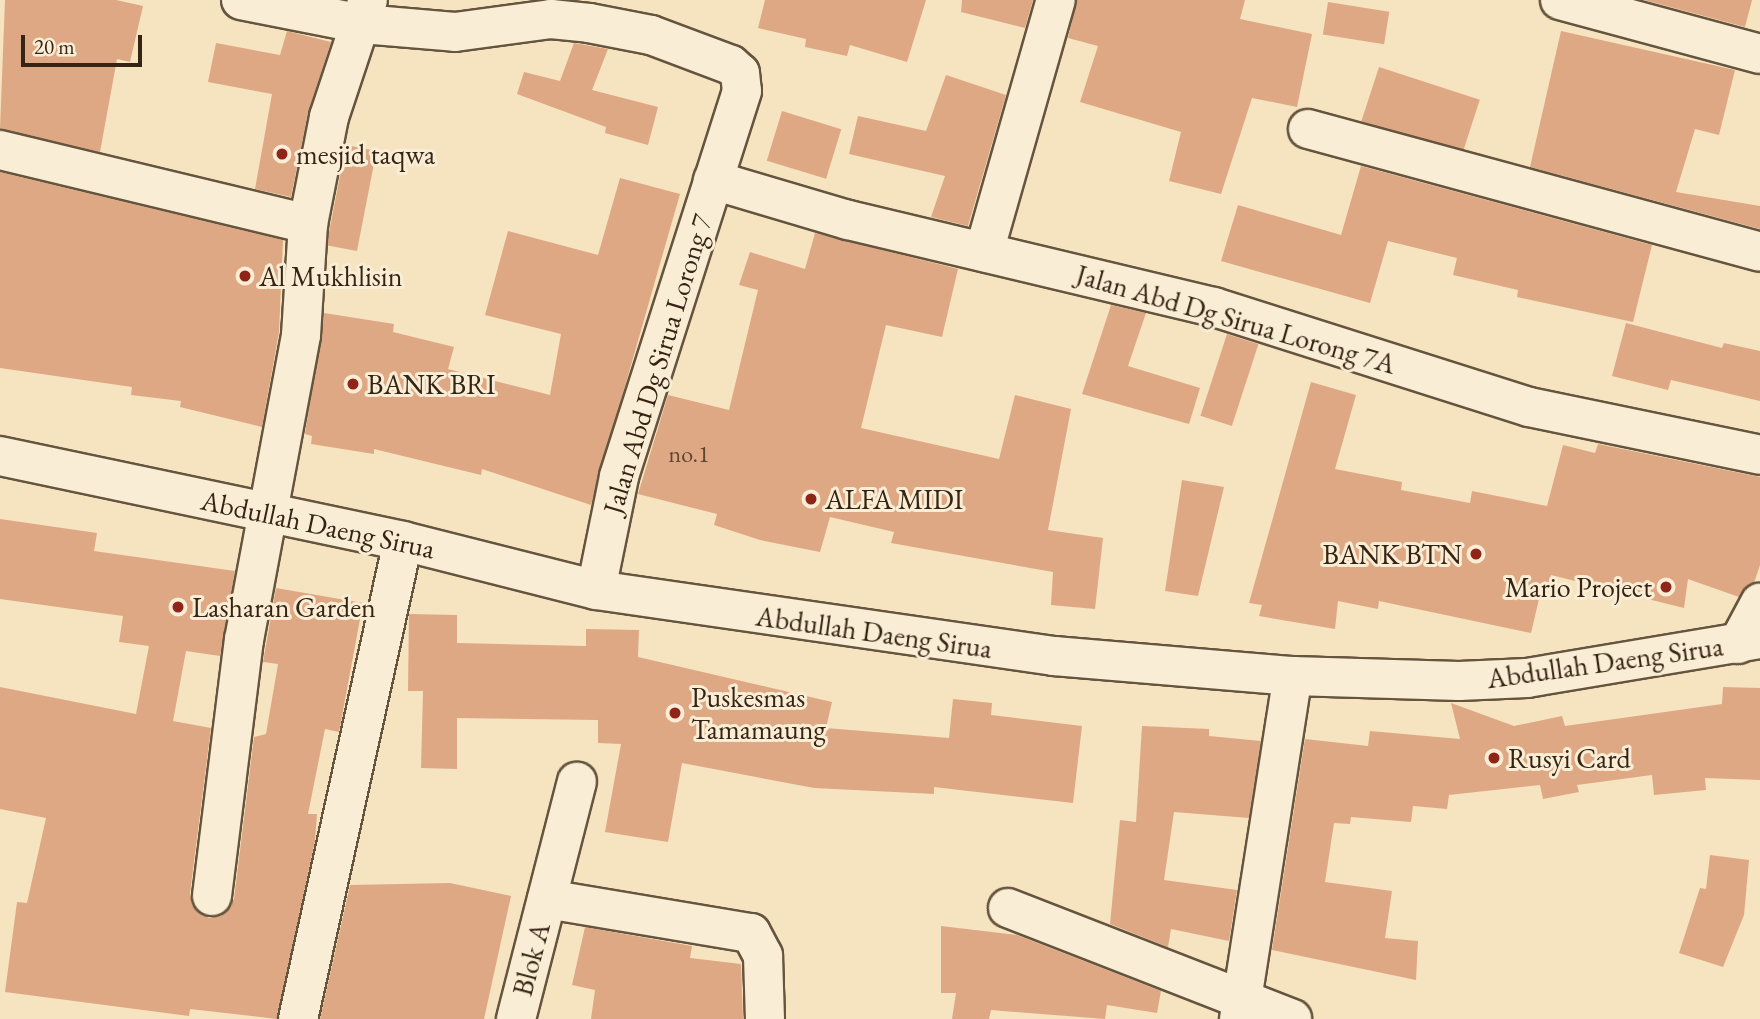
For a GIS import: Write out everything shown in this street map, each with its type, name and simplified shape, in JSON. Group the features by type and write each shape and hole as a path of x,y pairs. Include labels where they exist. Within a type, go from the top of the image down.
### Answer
{"street":[{"name":"Jalan Abd Dg Sirua Lorong 7","path":"241,0 365,12 455,32 551,19 589,23 651,35 732,65 742,91 619,477 596,590"},
{"path":"984,252 1056,0"},
{"path":"1560,0 1613,8 1760,54"},
{"path":"212,897 244,640 271,514 301,335 308,224 329,117 365,12"},
{"path":"1308,129 1760,252"},
{"path":"0,150 308,224"},
{"name":"Jalan Abd Dg Sirua Lorong 7A","path":"712,180 984,252 1214,307 1529,407 1760,455"},
{"name":"Abdullah Daeng Sirua","path":"0,456 403,541 596,590 893,637 1293,676 1527,678 1749,641"},
{"path":"298,1019 403,541"},
{"path":"1749,641 1760,603"},
{"path":"1241,1009 1293,676"},
{"name":"Blok A","path":"516,1019 577,782"},
{"path":"547,899 751,933 764,956 765,1019"},
{"path":"1008,908 1241,1009 1292,1019"}],"building":[{"path":"5,0 116,0 143,6 130,62 117,59 100,152 0,129"},
{"path":"765,0 926,0 907,62 850,45 847,56 805,47 806,39 758,28"},
{"path":"962,0 1033,0 1025,28 961,12"},
{"path":"1077,0 1245,0 1240,19 1312,34 1297,107 1252,98 1221,194 1169,181 1181,132 1080,102 1098,46 1068,38"},
{"path":"1644,0 1752,0 1745,27"},
{"path":"1328,2 1389,12 1384,44 1323,35"},
{"path":"287,31 331,42 308,113 291,197 255,189 272,94 208,82 216,43 280,55"},
{"path":"1561,31 1735,70 1719,135 1695,129 1676,192 1760,206 1760,229 1530,167"},
{"path":"574,43 608,49 592,90 658,107 648,145 605,133 606,127 517,94 524,72 560,81"},
{"path":"1379,67 1480,100 1462,154 1361,121"},
{"path":"946,75 1006,95 968,226 931,217 945,176 849,154 858,116 926,131"},
{"path":"782,111 841,129 826,179 767,161"},
{"path":"346,145 376,151 357,251 327,245"},
{"path":"1361,166 1652,245 1633,322 1517,297 1518,290 1453,275 1457,258 1388,241 1370,303 1221,261 1238,205 1341,235"},
{"path":"0,172 283,240 279,332 262,427 180,407 181,401 131,395 132,387 0,368"},
{"path":"620,178 680,194 591,505 482,469 481,475 374,449 374,454 311,444 312,436 305,434 324,313 394,324 393,332 454,347 448,369 550,395 561,334 485,315 508,231 598,255"},
{"path":"815,233 958,269 942,337 886,325 861,428 999,459 1015,395 1071,409 1048,530 1103,538 1095,609 1051,605 1053,572 891,543 894,532 830,517 820,552 760,540 714,525 717,514 638,494 668,395 729,410 758,290 739,285 750,252 805,269"},
{"path":"1111,305 1146,313 1128,366 1200,388 1189,424 1082,394"},
{"path":"1626,323 1722,348 1724,343 1760,351 1760,401 1671,380 1668,390 1612,376"},
{"path":"1227,334 1258,344 1232,426 1200,416"},
{"path":"1311,382 1356,395 1335,469 1402,482 1401,490 1470,503 1472,491 1547,506 1563,445 1595,453 1598,444 1760,477 1760,565 1754,583 1739,597 1688,579 1684,608 1551,575 1550,583 1543,582 1531,633 1379,601 1378,609 1338,601 1335,629 1259,616 1262,605 1249,603"},
{"path":"1182,480 1224,487 1198,596 1165,591"},
{"path":"0,519 97,533 94,551 235,571 220,656 186,651 173,721 211,728 190,893 192,905 209,918 221,916 234,899 254,737 266,734 278,664 263,662 276,588 363,603 339,732 325,729 308,814 317,814 315,841 277,1019 190,1009 189,1016 5,992 17,902 27,903 46,818 0,809 0,687 136,714 149,646 119,642 123,616 0,599"},
{"path":"409,614 457,615 457,643 586,646 586,629 639,630 638,657 832,702 826,728 949,738 953,699 992,703 991,715 1082,726 1073,803 934,787 934,794 814,788 682,763 668,842 605,832 621,744 598,743 598,720 457,718 457,769 421,768 423,691 408,691"},
{"path":"1723,687 1760,688 1760,780 1705,778 1706,790 1654,795 1652,775 1577,785 1579,792 1543,799 1540,785 1449,795 1447,809 1413,806 1411,822 1351,817 1350,824 1334,823 1325,882 1392,891 1385,938 1418,941 1416,980 1272,950 1305,739 1368,746 1370,731 1460,739 1451,703 1514,726 1562,716 1565,726 1722,704"},
{"path":"1142,726 1209,729 1209,736 1261,741 1249,818 1174,812 1164,880 1237,890 1229,941 1171,929 1168,947 1110,924 1120,820 1136,822"},
{"path":"1710,855 1749,860 1744,915 1723,967 1679,953 1700,888 1706,889"},
{"path":"450,883 511,896 484,1019 320,1019 350,885"},
{"path":"941,926 1017,935 1161,991 1157,1013 1107,1005 1105,1019 991,1010 989,1019 952,1019 956,993 941,993"},
{"path":"585,927 692,946 690,958 741,964 743,1019 591,1019 595,990 572,985"}],"place":[{"name":"mesjid taqwa","path":"282,154"},
{"name":"Al Mukhlisin","path":"245,276"},
{"name":"BANK BRI","path":"353,384"},
{"name":"ALFA MIDI","path":"811,499"},
{"name":"BANK BTN","path":"1476,554"},
{"name":"Mario Project","path":"1666,587"},
{"name":"Lasharan Garden","path":"178,607"},
{"name":"Puskesmas Tamamaung","path":"675,713"},
{"name":"Rusyi Card","path":"1494,758"}]}
